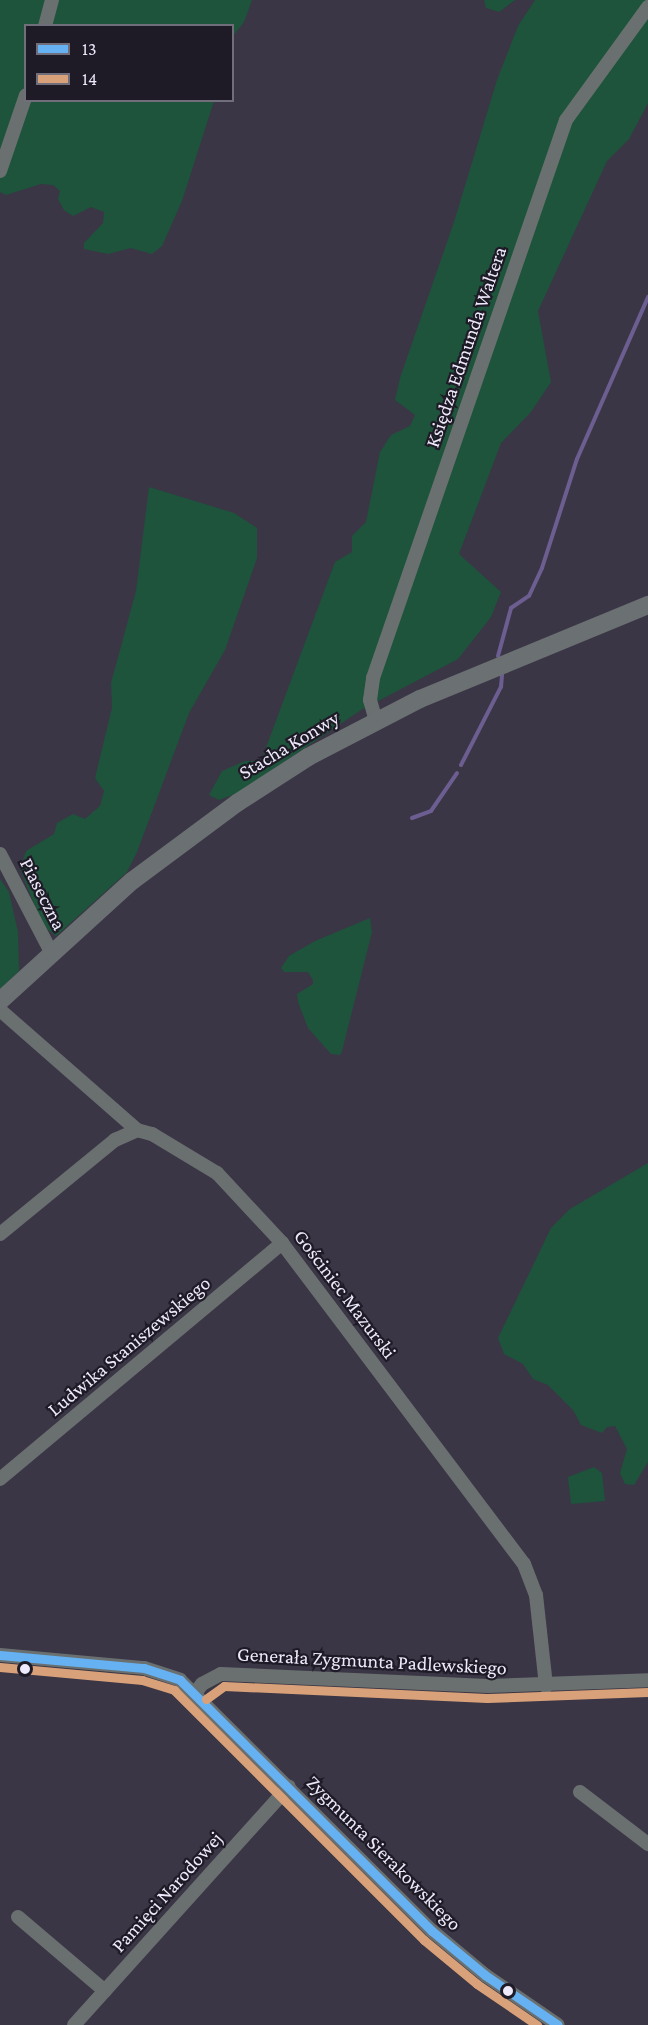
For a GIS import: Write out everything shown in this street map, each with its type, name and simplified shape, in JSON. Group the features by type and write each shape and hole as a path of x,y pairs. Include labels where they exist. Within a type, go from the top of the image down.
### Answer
{"main road":[{"name":"Stacha Konwy","path":"0,1000 132,881 220,815 308,757 376,720 648,605"}],"street":[{"path":"46,24 52,0"},
{"name":"Księdza Edmunda Waltera","path":"376,720 370,700 373,678 566,120 648,7"},
{"path":"0,171 24,101"},
{"name":"Piaseczna","path":"0,854 51,952"},
{"name":"Gościniec Mazurski","path":"0,1010 137,1130 152,1134 217,1173 282,1243 524,1564 536,1595 546,1686"},
{"path":"0,1234 115,1140 137,1130"},
{"name":"Ludwika Staniszewskiego","path":"0,1479 282,1243"},
{"path":"0,1655 144,1668 163,1672 196,1692"},
{"name":"Generała Zygmunta Padlewskiego","path":"196,1692 211,1677 234,1674 546,1686 648,1680"},
{"name":"Zygmunta Sierakowskiego","path":"196,1692 438,1937 485,1975 558,2025"},
{"name":"Pamięci Narodowej","path":"74,2025 289,1786"},
{"path":"580,1792 648,1844"},
{"path":"18,1917 105,1991"}],"green space":[{"path":"0,0 252,0 244,22 234,35 234,24 24,24 24,102 214,102 182,201 162,246 152,254 131,248 108,254 84,249 84,243 103,223 104,212 91,207 73,216 64,210 58,199 60,191 53,185 41,184 6,195 0,192"},
{"path":"484,0 515,0 499,12 486,8"},
{"path":"535,0 648,0 648,103 629,139 607,161 538,311 551,382 531,412 501,443 459,554 501,592 491,617 458,659 361,710 238,793 219,800 209,795 222,771 245,761 261,761 335,562 352,552 352,536 366,522 380,452 391,435 410,426 415,415 395,400 400,378 454,222 497,80 518,26"},
{"path":"149,487 234,513 257,528 257,558 225,650 189,713 137,852 127,872 56,936 43,926 20,869 26,851 54,834 57,823 73,814 85,819 100,806 104,791 95,778 112,708 111,683 136,591"},
{"path":"0,879 9,892 18,932 19,971 0,989"},
{"path":"370,918 372,932 342,1051 340,1055 331,1054 308,1028 298,1002 297,994 313,984 313,980 308,972 284,972 281,968 289,956 315,941"},
{"path":"648,1163 648,1462 634,1485 625,1484 620,1473 627,1449 615,1426 607,1427 602,1433 581,1425 573,1410 548,1385 533,1379 523,1364 504,1354 498,1338 551,1228 570,1209"},
{"path":"594,1467 602,1473 605,1501 571,1504 568,1477"}],"waterway":[{"path":"498,656 511,608 529,596 542,568 577,459 648,297"},
{"path":"461,765 501,687 502,675"},
{"path":"412,818 431,811 457,773"}],"transit line":[{"name":"13","path":"0,1655 144,1668 180,1680 432,1931 485,1975 558,2025"},
{"name":"14","path":"0,1667 142,1680 174,1690 424,1940 477,1984 537,2025"},
{"name":"14","path":"206,1699 224,1686 487,1698 648,1692"}]}
